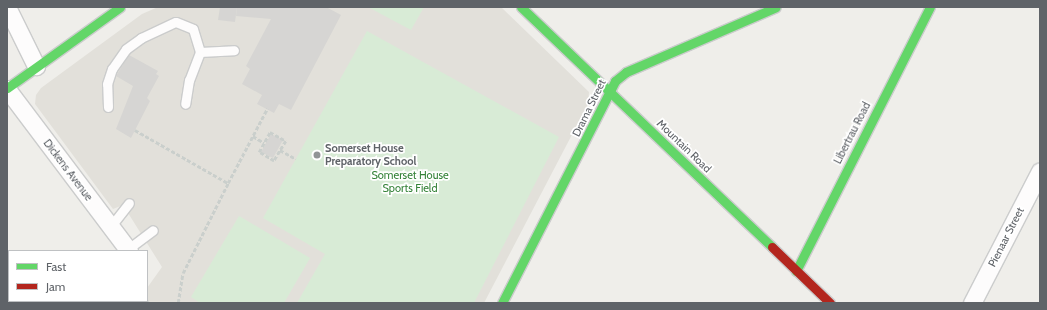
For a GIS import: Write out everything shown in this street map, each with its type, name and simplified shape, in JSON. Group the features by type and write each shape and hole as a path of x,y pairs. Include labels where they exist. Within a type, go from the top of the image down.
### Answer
{"street":[{"path":"7,7 36,66"},
{"path":"7,88 120,7"},
{"name":"Mountain Road","path":"521,7 830,303"},
{"name":"Drama Street","path":"502,303 579,155 608,90 626,72 776,7"},
{"name":"Libertrau Road","path":"796,271 930,7"},
{"name":"Dickens Avenue","path":"7,88 129,250"},
{"name":"Pienaar Street","path":"972,303 1040,171"}],"lane":[{"path":"108,107 107,84 112,69 126,49 141,38 176,22 185,24 192,29 200,52 189,80 185,104"},
{"path":"200,52 234,50"},
{"path":"111,226 129,203"},
{"path":"129,250 153,230"}],"path":[{"path":"178,303 183,273 267,109"},
{"path":"135,130 228,183"},
{"path":"270,132 286,141 274,161 259,152 264,142 270,132"},
{"path":"253,136 264,142"},
{"path":"280,150 296,159"}],"shaded area":[{"name":"Somerset House Preparatory School","path":"158,7 501,7 589,92 588,104 484,303 135,303 148,302 148,287 162,267 123,205 113,209 35,104 36,95 41,88 142,14"}],"green space":[{"path":"368,7 424,7 411,30"},
{"name":"Somerset House Sports Field","path":"367,31 559,137 474,303 297,303 325,254 263,218"},
{"path":"239,216 310,258 284,303 200,303 191,297"}],"building":[{"path":"220,7 237,7 235,22 218,20"},
{"path":"237,7 326,7 341,15 291,110 279,104 274,113 257,104 262,95 242,84 250,69 246,66 271,19 236,16"},
{"path":"129,55 158,71 156,74 159,76 147,98 150,101 131,138 116,129 133,86 116,76"},
{"path":"271,134 283,140 273,158 261,152"}],"traffic: fast":[{"path":"7,88 120,7"},
{"path":"521,7 772,247"},
{"path":"502,303 615,81 626,72 776,7"},
{"path":"796,271 930,7"}],"traffic: jam":[{"path":"772,247 830,303"}],"place":[{"name":"Somerset House Preparatory School","path":"317,155"}]}
